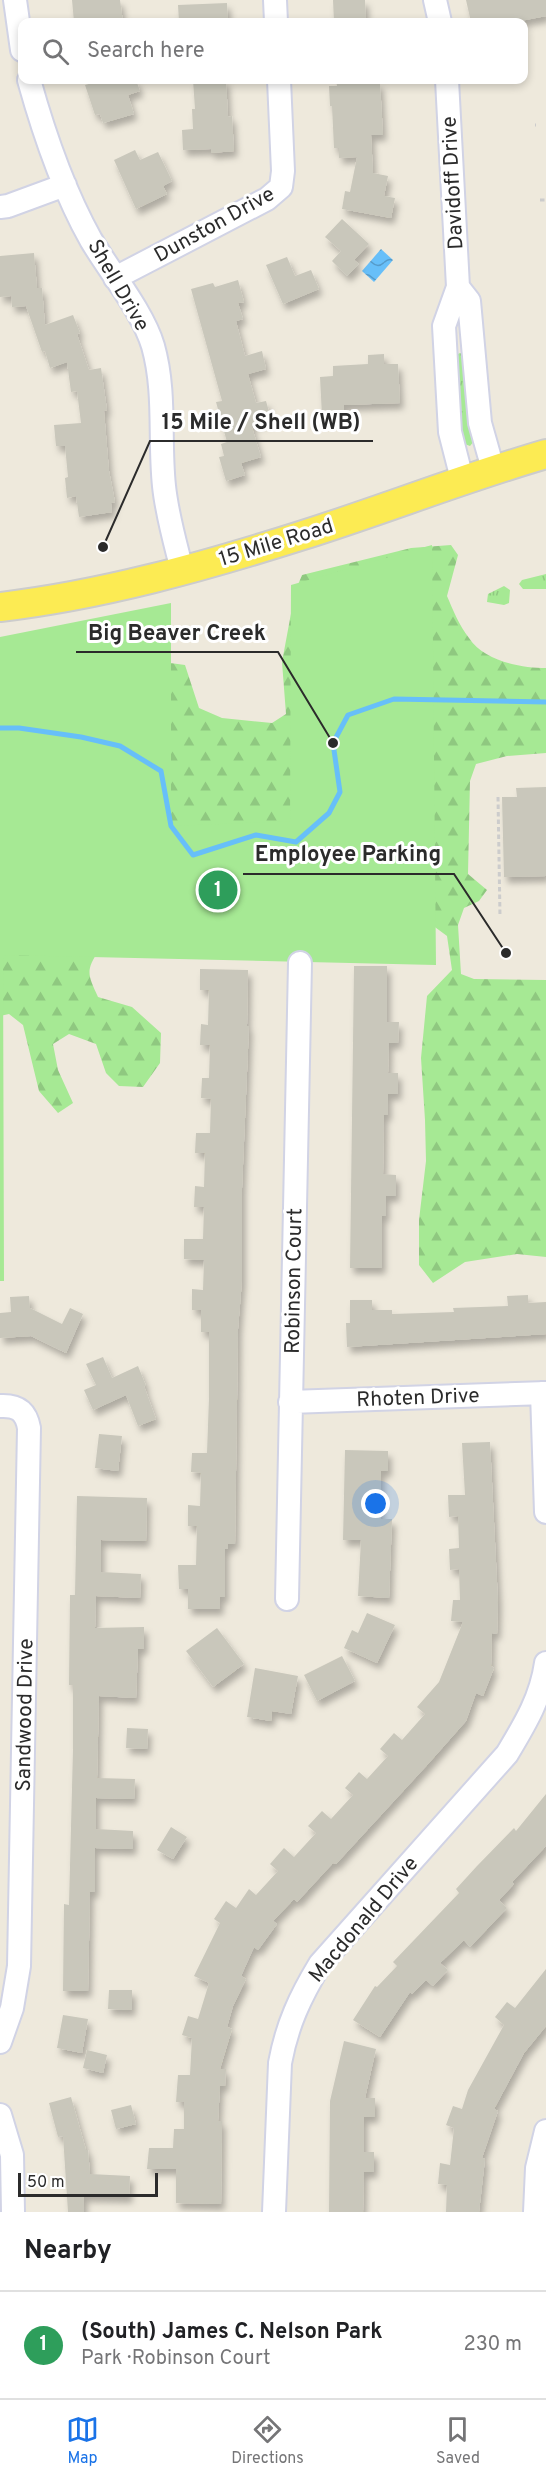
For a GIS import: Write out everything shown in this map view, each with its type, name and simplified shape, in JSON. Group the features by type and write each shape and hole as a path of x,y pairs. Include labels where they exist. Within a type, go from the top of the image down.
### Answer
{"main road":[{"name":"15 Mile Road","path":"0,607 88,594 182,570 301,536 462,479 546,454"}],"street":[{"path":"15,0 18,21"},
{"path":"275,0 276,18"},
{"path":"435,0 439,18"},
{"name":"Shell Drive","path":"30,84 39,117 65,185 91,239 145,326 152,344 160,380 164,487 170,524 182,570"},
{"name":"Dunston Drive","path":"115,278 267,199 281,187 283,171 279,84"},
{"name":"Davidoff Drive","path":"447,84 463,294 446,316 444,326 450,432 462,479"},
{"path":"0,207 65,185"},
{"path":"463,294 484,316 488,324 486,337 475,352 480,423 493,469"},
{"path":"446,346 475,352"},
{"name":"Robinson Court","path":"287,1599 300,963"},
{"path":"544,1393 546,1512"},
{"name":"Rhoten Drive","path":"290,1402 544,1393"},
{"name":"Sandwood Drive","path":"0,1406 15,1407 22,1411 27,1418 29,1428 19,1966 12,2008 0,2042"},
{"name":"Macdonald Drive","path":"274,2212 280,2063 284,2039 299,1999 320,1964 507,1754 527,1722 537,1699 546,1663"},
{"path":"0,2115 12,2155 13,2212"},
{"path":"535,2212 537,2168 546,2131"}],"path":[{"path":"540,200 546,200"},
{"path":"498,797 500,917"}],"green space":[{"path":"464,354 475,440 470,446 462,443 458,428 456,355"},
{"path":"432,545 436,965 3,955 4,1281 0,1281 0,637 171,603 171,826 290,821 291,585"},
{"path":"451,545 458,555 447,596 459,623 469,638 493,658 515,665 546,668 546,753 507,756 476,764 470,781 468,874 487,890 479,901 464,908 458,925 461,974 474,979 546,980 546,1257 517,1254 465,1262 433,1283 419,1265 419,1220 426,1161 421,1058 427,996 452,970 447,936 424,919 99,950 90,968 92,983 98,997 132,1007 161,1033 160,1063 143,1087 119,1086 106,1073 96,1044 69,1034 53,1044 58,1070 73,1103 58,1113 39,1091 23,1025 9,1014 0,1016 0,687 163,662 185,665 199,708 222,718 272,723 286,714 282,662 295,592 302,575 411,548"},
{"path":"546,574 546,589 523,589 519,584 522,580"},
{"path":"504,586 510,590 509,603 504,605 487,602 488,594"}],"water":[{"path":"381,249 393,260 374,282 362,271"}],"building":[{"path":"72,0 120,0 122,18 74,18"},
{"path":"333,0 365,0 366,18 334,18"},
{"path":"466,0 546,0 546,16 528,19 470,18"},
{"path":"227,3 228,18 179,18 178,5"},
{"path":"137,84 140,91 128,95 134,114 103,123 100,114 95,115 85,85"},
{"path":"193,84 226,84 228,117 232,116 234,151 211,153 211,149 183,150 182,130 193,129 192,109 195,109"},
{"path":"337,84 380,84 383,135 371,135 373,173 388,176 384,196 395,198 391,218 342,209 345,191 350,192 357,157 339,158 339,148 334,148 329,86 337,86"},
{"path":"135,150 140,160 158,152 172,181 163,186 167,194 136,209 114,160"},
{"path":"342,219 369,244 354,260 359,264 347,276 332,261 341,251 325,237"},
{"path":"34,253 37,288 42,288 45,325 73,315 89,370 101,368 107,410 104,411 109,471 115,502 111,503 112,512 79,517 76,496 67,498 65,478 68,477 65,446 56,446 54,425 81,423 77,391 71,392 67,362 50,368 26,306 12,307 11,296 0,297 0,256"},
{"path":"287,257 295,276 311,270 319,289 283,304 266,265"},
{"path":"238,280 244,302 238,303 243,319 236,321 245,356 262,351 266,369 248,374 256,403 266,401 271,419 251,424 261,457 241,463 245,475 226,481 219,457 224,456 221,444 227,442 216,402 222,401 191,289 213,283 215,287"},
{"path":"384,354 384,364 398,364 400,403 344,405 344,415 322,416 320,377 333,376 333,366 368,364 368,355"},
{"path":"546,787 546,876 504,877 502,797 517,797 516,788"},
{"path":"354,966 387,966 387,1022 399,1022 398,1043 389,1043 388,1073 398,1073 398,1094 388,1094 388,1115 384,1115 383,1174 396,1175 396,1196 386,1196 386,1216 382,1216 382,1268 350,1268"},
{"path":"200,969 248,970 247,1026 249,1026 242,1188 242,1280 238,1329 235,1544 228,1544 228,1549 225,1549 225,1597 220,1597 220,1609 188,1609 188,1589 179,1589 178,1565 196,1565 197,1526 188,1526 188,1505 200,1506 201,1473 191,1472 192,1453 207,1453 209,1332 201,1332 201,1310 192,1310 192,1289 203,1290 204,1260 184,1259 184,1239 203,1239 204,1207 194,1207 195,1186 204,1187 205,1153 195,1153 196,1133 210,1133 211,1099 201,1098 202,1078 209,1078 210,1045 200,1045 201,1024 208,1025 209,990 200,990"},
{"path":"528,1295 528,1303 546,1302 546,1334 347,1347 346,1323 350,1323 350,1300 372,1300 372,1310 392,1310 392,1314 454,1312 453,1308 508,1306 507,1296"},
{"path":"29,1296 30,1308 62,1324 70,1308 83,1314 66,1353 31,1336 0,1338 0,1313 11,1312 10,1297"},
{"path":"103,1357 112,1378 138,1366 156,1419 138,1426 126,1395 93,1410 84,1390 96,1385 86,1364"},
{"path":"99,1434 122,1436 118,1471 95,1468"},
{"path":"490,1442 498,1602 497,1634 492,1633 491,1666 494,1668 483,1696 476,1693 466,1721 336,1864 333,1863 297,1902 294,1899 273,1921 277,1924 258,1950 254,1947 241,1976 246,1979 233,2006 227,2027 232,2029 220,2069 226,2069 225,2086 220,2086 218,2121 222,2121 221,2204 176,2203 176,2169 147,2169 149,2148 173,2148 174,2129 184,2129 184,2102 176,2102 178,2075 190,2075 192,2038 182,2035 188,2016 198,2019 209,1983 194,1976 220,1923 214,1919 226,1901 236,1908 249,1889 256,1895 278,1871 270,1864 284,1848 294,1857 316,1833 308,1826 322,1811 331,1819 353,1795 345,1788 359,1772 367,1779 388,1756 380,1749 394,1733 402,1740 425,1714 417,1707 439,1682 463,1622 451,1621 453,1600 460,1600 459,1569 450,1570 449,1549 459,1548 458,1516 449,1517 448,1495 465,1495 462,1443"},
{"path":"345,1450 388,1451 388,1471 381,1471 381,1519 392,1519 389,1598 358,1596 361,1540 343,1540"},
{"path":"77,1496 147,1498 146,1541 101,1540 101,1572 141,1574 140,1598 96,1596 95,1628 144,1627 144,1649 138,1649 136,1698 99,1696 97,1778 135,1779 134,1799 96,1798 96,1829 133,1831 133,1849 95,1848 95,1892 90,1892 88,1991 63,1991 64,1904 69,1905 73,1749 73,1685 69,1685 70,1595 75,1595"},
{"path":"367,1613 395,1625 377,1663 344,1648 352,1630 358,1633"},
{"path":"217,1628 244,1664 213,1687 186,1651"},
{"path":"342,1656 355,1681 317,1701 304,1675"},
{"path":"255,1668 298,1676 291,1714 272,1711 271,1721 247,1717"},
{"path":"127,1728 148,1729 147,1749 126,1748"},
{"path":"546,1794 546,1846 512,1882 514,1884 499,1900 507,1908 470,1947 464,1940 440,1963 448,1970 433,1986 426,1980 412,1994 410,1992 380,2037 353,2020 375,1986 377,1987 397,1966 393,1962 459,1893 456,1889 477,1866 514,1828 516,1831"},
{"path":"171,1827 187,1837 173,1859 157,1850"},
{"path":"546,1969 546,2026 524,2053 494,2109 498,2111 482,2158 485,2159 479,2212 446,2212 447,2185 438,2184 440,2163 450,2165 454,2128 446,2125 453,2106 462,2109 468,2090 504,2025 495,2017 507,2002 515,2008"},
{"path":"109,1990 132,1990 132,2010 108,2009"},
{"path":"63,2015 88,2019 82,2053 57,2048"},
{"path":"344,2041 376,2049 365,2098 375,2098 375,2117 364,2117 364,2152 374,2152 374,2172 364,2172 363,2212 329,2212 330,2101"},
{"path":"87,2050 107,2055 103,2073 83,2068"},
{"path":"71,2097 86,2150 88,2150 90,2174 130,2176 129,2197 84,2196 84,2212 68,2212 63,2136 58,2137 49,2103"},
{"path":"131,2105 136,2124 116,2129 111,2110"}],"waterway":[{"path":"0,728 19,728 81,737 120,746 161,771 171,826 193,855 256,835 296,842 329,813 340,792 333,743 348,715 394,699 546,702"}],"place":[{"name":"15 Mile / Shell (WB)","path":"103,547"},
{"name":"Big Beaver Creek","path":"333,743"},
{"name":"(South) James C. Nelson Park","path":"218,890"},
{"name":"Employee Parking","path":"506,953"}]}
